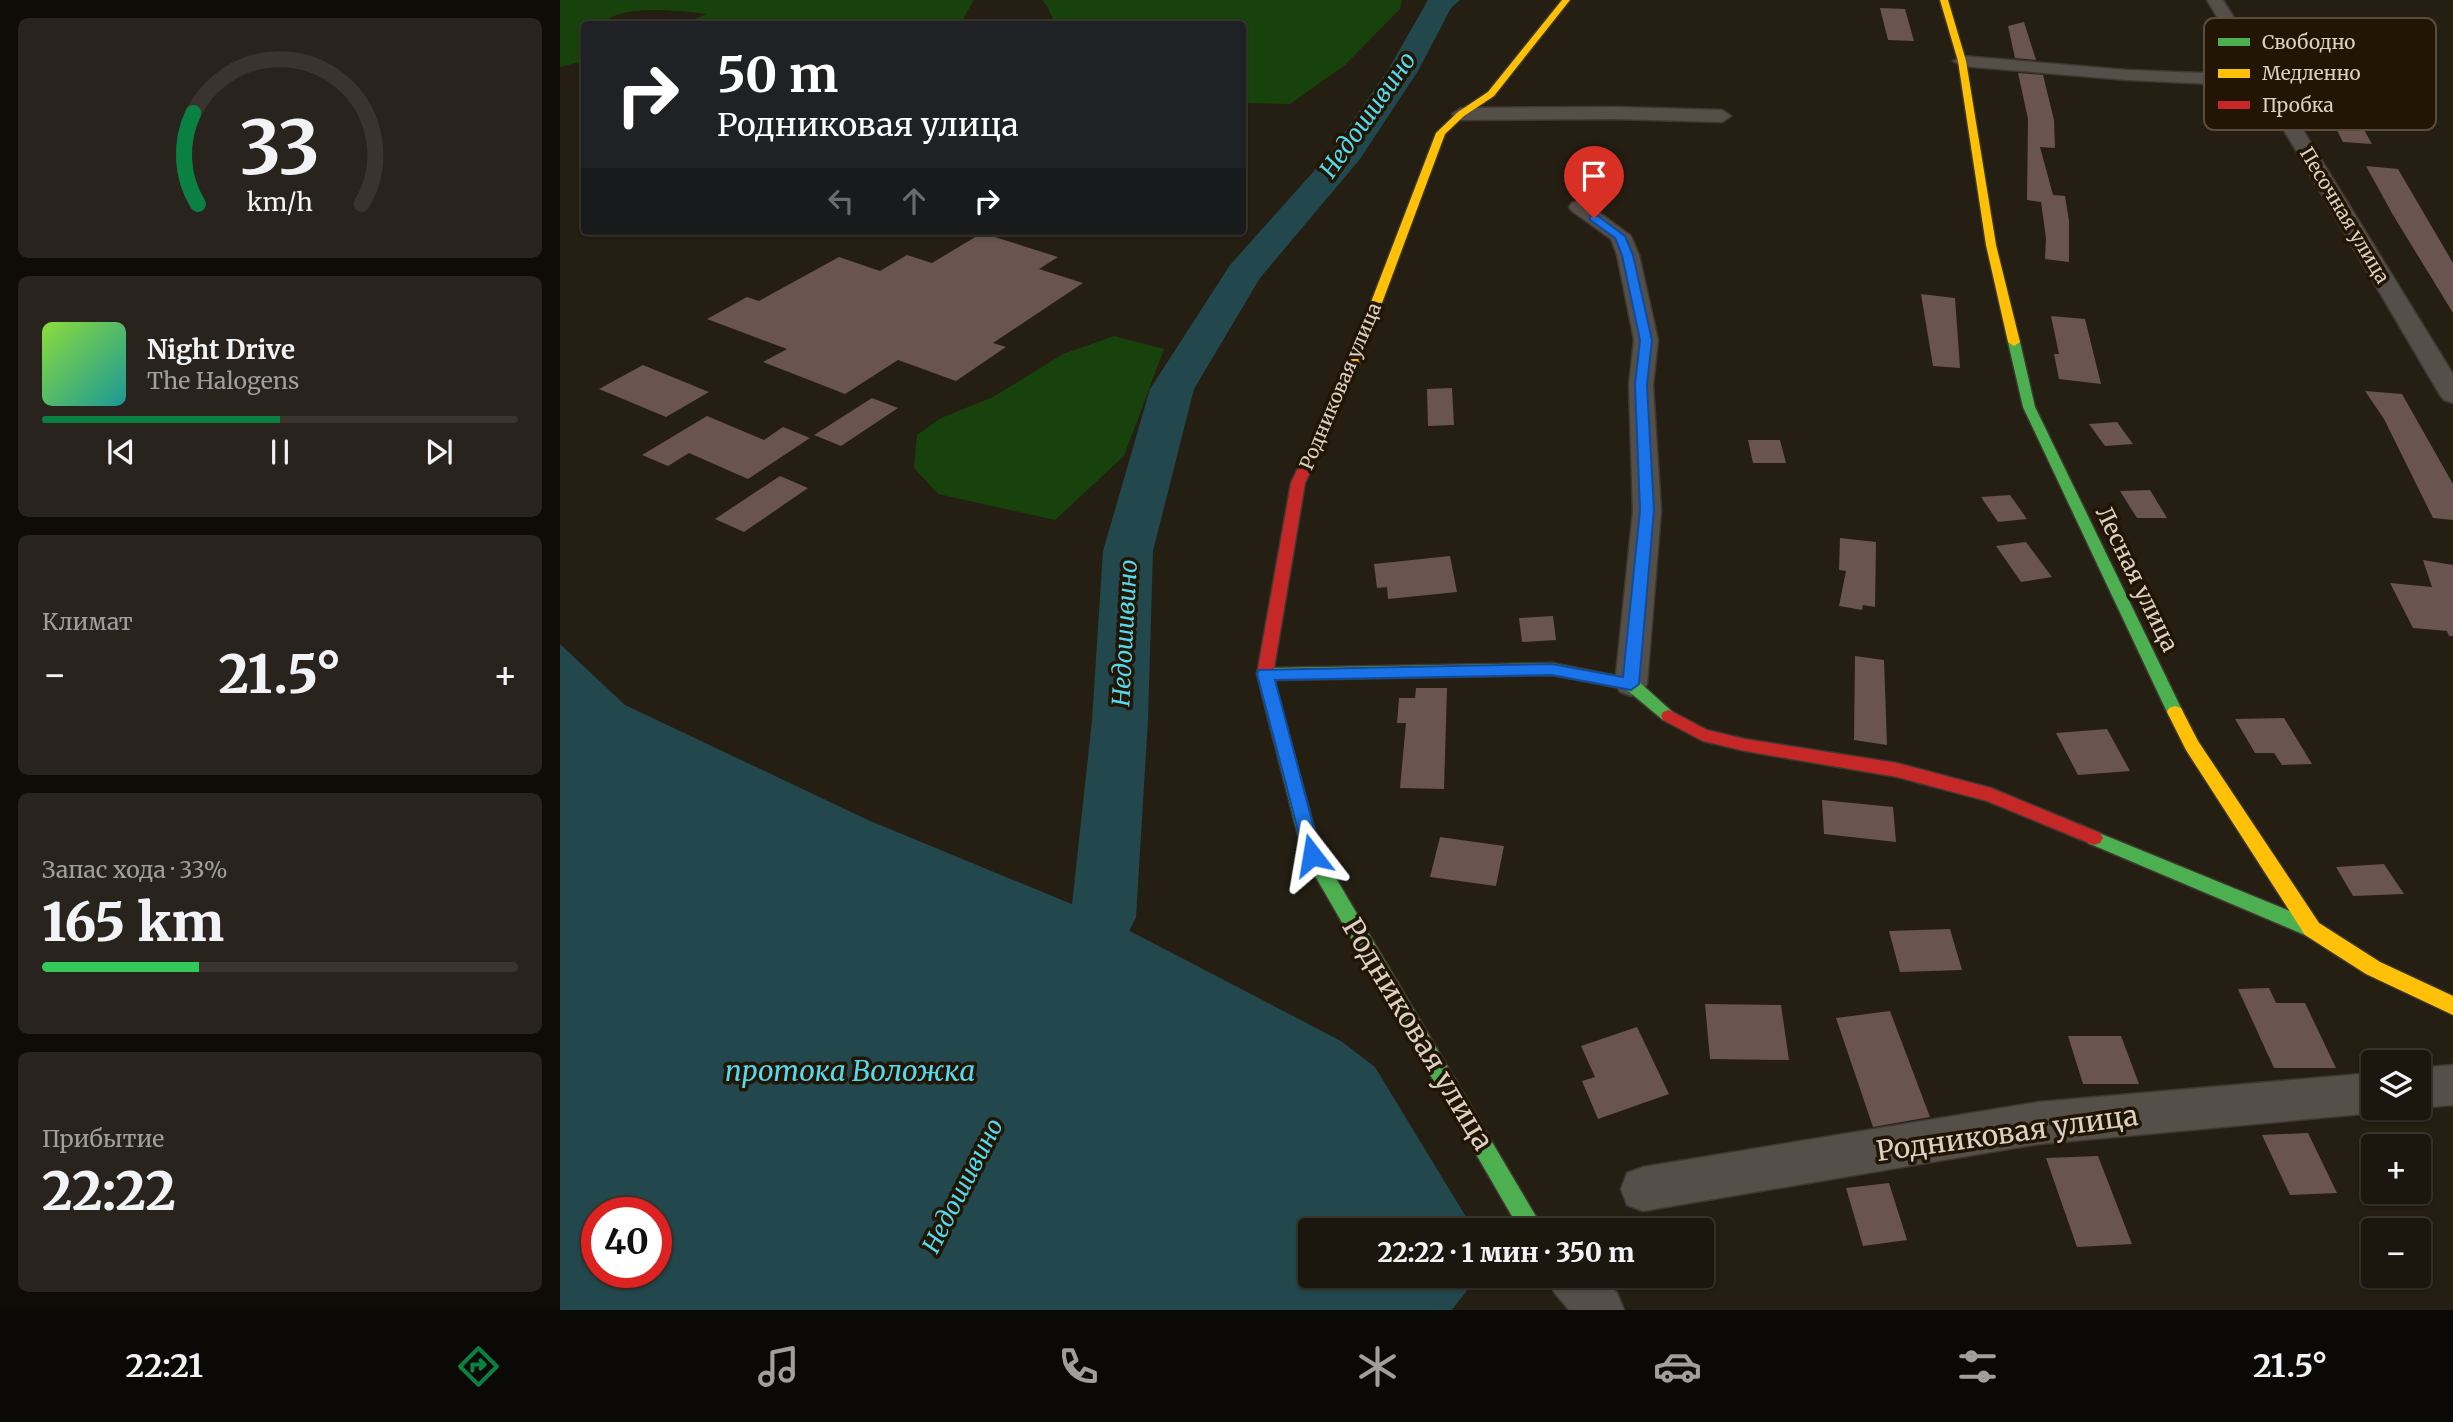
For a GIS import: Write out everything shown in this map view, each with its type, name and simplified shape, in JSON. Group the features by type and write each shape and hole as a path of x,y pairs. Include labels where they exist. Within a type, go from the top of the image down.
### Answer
{"street":[{"name":"Родниковая улица","path":"1526,1218 1312,855 1265,674 1298,483 1354,362 1441,133 1461,114 1491,94 1566,0"},
{"name":"Лесная улица","path":"1944,0 1962,61 1991,245 2029,407 2192,745 2312,929 2373,968 2453,1006"},
{"name":"Песочная улица","path":"2215,0 2226,18"},
{"path":"1962,61 2127,75 2204,78"},
{"path":"1461,114 1615,113 1722,116"},
{"name":"Песочная улица","path":"2293,130 2453,395"},
{"path":"1579,207 1620,236 1628,255 1646,340 1641,385 1647,510 1631,684"},
{"path":"1265,674 1552,669 1631,684 1663,713 1703,735 1745,745 1897,770 1991,795 2312,929"},
{"path":"2431,1087 2453,1085"},
{"name":"Родниковая улица","path":"1643,1189 2039,1123 2361,1094"},
{"path":"1581,1288 1600,1310"}],"green space":[{"path":"560,0 974,0 962,21 690,21 707,14 667,10 623,13 606,21 581,21 581,62 560,67"},
{"path":"1042,0 1402,0 1400,9 1345,65 1290,104 1246,103 1246,21 1054,21"},
{"path":"1114,336 1164,349 1124,456 1055,520 938,494 914,468 917,435 941,418 993,397 1063,354"}],"water":[{"name":"протока Воложка","path":"560,644 625,705 868,820 1103,917 1341,1041 1375,1067 1467,1218 1298,1218 1298,1288 1469,1288 1452,1310 560,1310"}],"building":[{"path":"1880,8 1905,9 1914,41 1888,40"},
{"path":"2024,22 2036,60 2015,58 2008,26"},
{"path":"2018,73 2043,75 2054,120 2055,148 2040,147 2053,195 2065,196 2069,221 2069,262 2045,259 2046,238 2041,202 2027,200 2028,119"},
{"path":"2337,130 2364,130 2372,144 2343,142"},
{"path":"2366,166 2398,169 2453,263 2453,313 2393,215"},
{"path":"979,235 988,235 1058,257 1039,269 1083,283 993,343 1006,347 956,381 898,360 845,394 763,362 787,349 707,319 747,297 759,301 839,257 880,271 907,255 932,263"},
{"path":"1921,294 1955,298 1960,368 1933,366"},
{"path":"2051,316 2085,319 2101,384 2059,379 2054,354 2059,354"},
{"path":"643,365 709,392 666,417 599,389"},
{"path":"1452,388 1454,425 1428,426 1427,389"},
{"path":"2365,391 2402,394 2453,484 2453,520 2433,518 2384,419"},
{"path":"872,398 898,408 841,446 814,435"},
{"path":"707,416 764,440 783,427 810,438 748,479 689,453 668,466 642,455"},
{"path":"2117,422 2133,444 2105,446 2089,424"},
{"path":"1748,440 1780,440 1786,463 1753,463"},
{"path":"780,476 808,488 744,532 715,519"},
{"path":"2150,490 2167,518 2137,518 2120,491"},
{"path":"2010,495 2027,519 1998,522 1981,497"},
{"path":"1840,538 1876,542 1875,607 1863,605 1862,610 1839,606 1846,571 1839,570"},
{"path":"2026,542 2052,577 2021,582 1996,546"},
{"path":"1450,556 1457,592 1388,599 1387,587 1377,588 1374,564"},
{"path":"2423,560 2453,565 2453,636 2449,636 2447,631 2413,628 2390,583 2432,587"},
{"path":"1553,616 1556,640 1522,642 1519,618"},
{"path":"1855,656 1884,660 1887,745 1854,740"},
{"path":"1416,688 1447,688 1444,789 1400,788 1406,723 1397,723 1399,698 1415,698"},
{"path":"2284,718 2312,764 2282,765 2274,753 2255,753 2235,719"},
{"path":"2107,729 2130,771 2078,775 2056,733"},
{"path":"1822,800 1893,807 1896,842 1824,834"},
{"path":"1440,837 1504,846 1496,886 1430,877"},
{"path":"2384,864 2404,894 2353,896 2336,867"},
{"path":"1950,929 1962,970 1900,972 1889,931"},
{"path":"2269,988 2276,1003 2305,1003 2336,1068 2274,1068 2238,989"},
{"path":"1705,1004 1781,1005 1789,1060 1710,1059"},
{"path":"1890,1011 1930,1117 1873,1127 1836,1018"},
{"path":"1637,1027 1669,1094 1598,1119 1582,1081 1595,1077 1581,1046"},
{"path":"2068,1036 2121,1036 2139,1084 2083,1084"},
{"path":"2308,1133 2337,1193 2290,1195 2262,1135"},
{"path":"2098,1156 2132,1244 2077,1247 2046,1158"},
{"path":"1889,1183 1907,1240 1863,1246 1846,1188"}],"waterway":[{"name":"Недошивино","path":"1069,983 1103,917 1120,720 1128,551 1172,389 1244,273 1343,159 1403,71 1440,3 1446,0"}],"traffic: fast":[{"path":"2014,342 2029,407 2175,712"},
{"path":"1265,674 1552,669 1631,684 1669,716"},
{"path":"1275,714 1312,855 1526,1218"},
{"path":"2094,838 2312,929"}],"traffic: slow":[{"path":"1314,449 1354,362 1441,133 1461,114 1491,94 1566,0"},
{"path":"1944,0 1962,61 1991,245 2014,342"},
{"path":"2175,712 2192,745 2312,929 2373,968 2453,1006"}],"traffic: jam":[{"path":"1275,714 1265,674 1298,483 1314,449"},
{"path":"1669,716 1703,735 1745,745 1897,770 1991,795 2094,838"}],"route":[{"path":"1312,855 1265,674 1552,669 1631,684 1647,510 1641,385 1646,340 1628,255 1620,236 1594,218"}]}
